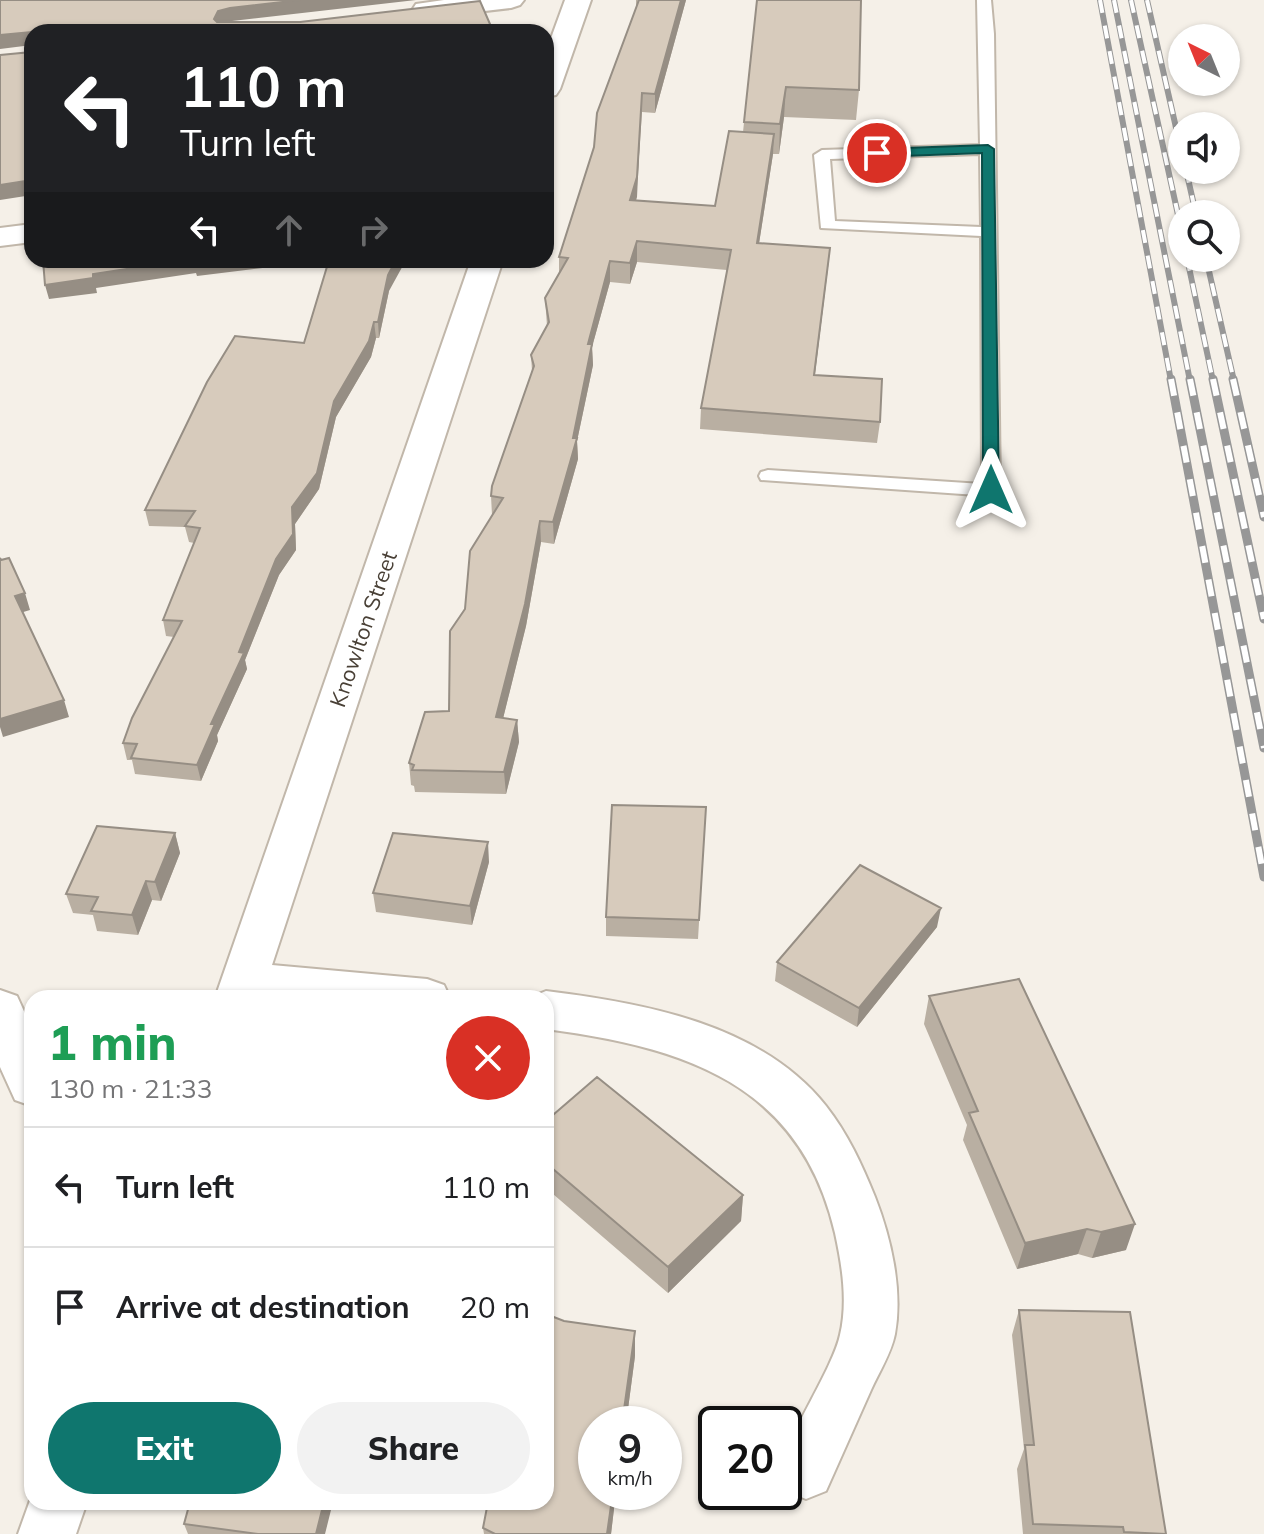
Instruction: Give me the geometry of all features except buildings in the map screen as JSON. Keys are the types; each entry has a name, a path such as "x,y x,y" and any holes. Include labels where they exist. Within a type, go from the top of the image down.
{"street":[{"path":"402,12 511,0"},
{"path":"554,67 578,0"},
{"path":"0,237 24,234"},
{"name":"Knowlton Street","path":"242,989 484,268"},
{"path":"242,989 263,990"},
{"path":"0,1009 24,1067"},
{"path":"554,1011 586,1014 670,1033 733,1058 786,1095 810,1119 834,1155 861,1234 870,1306 868,1336 806,1471"},
{"path":"47,1534 55,1510"}],"lane":[{"path":"768,476 991,490 987,34 984,0"},
{"path":"988,149 822,155 827,225 989,232"}],"railway":[{"path":"1100,0 1171,381"},
{"path":"1114,0 1190,381"},
{"path":"1131,0 1175,200"},
{"path":"1147,0 1172,112"},
{"path":"1189,184 1193,200"},
{"path":"1190,272 1213,381"},
{"path":"1209,272 1234,381"},
{"path":"1171,379 1264,877"},
{"path":"1190,379 1264,748"},
{"path":"1213,379 1264,619"},
{"path":"1233,379 1264,517"}],"route":[{"path":"877,153 988,149 991,490"}]}
